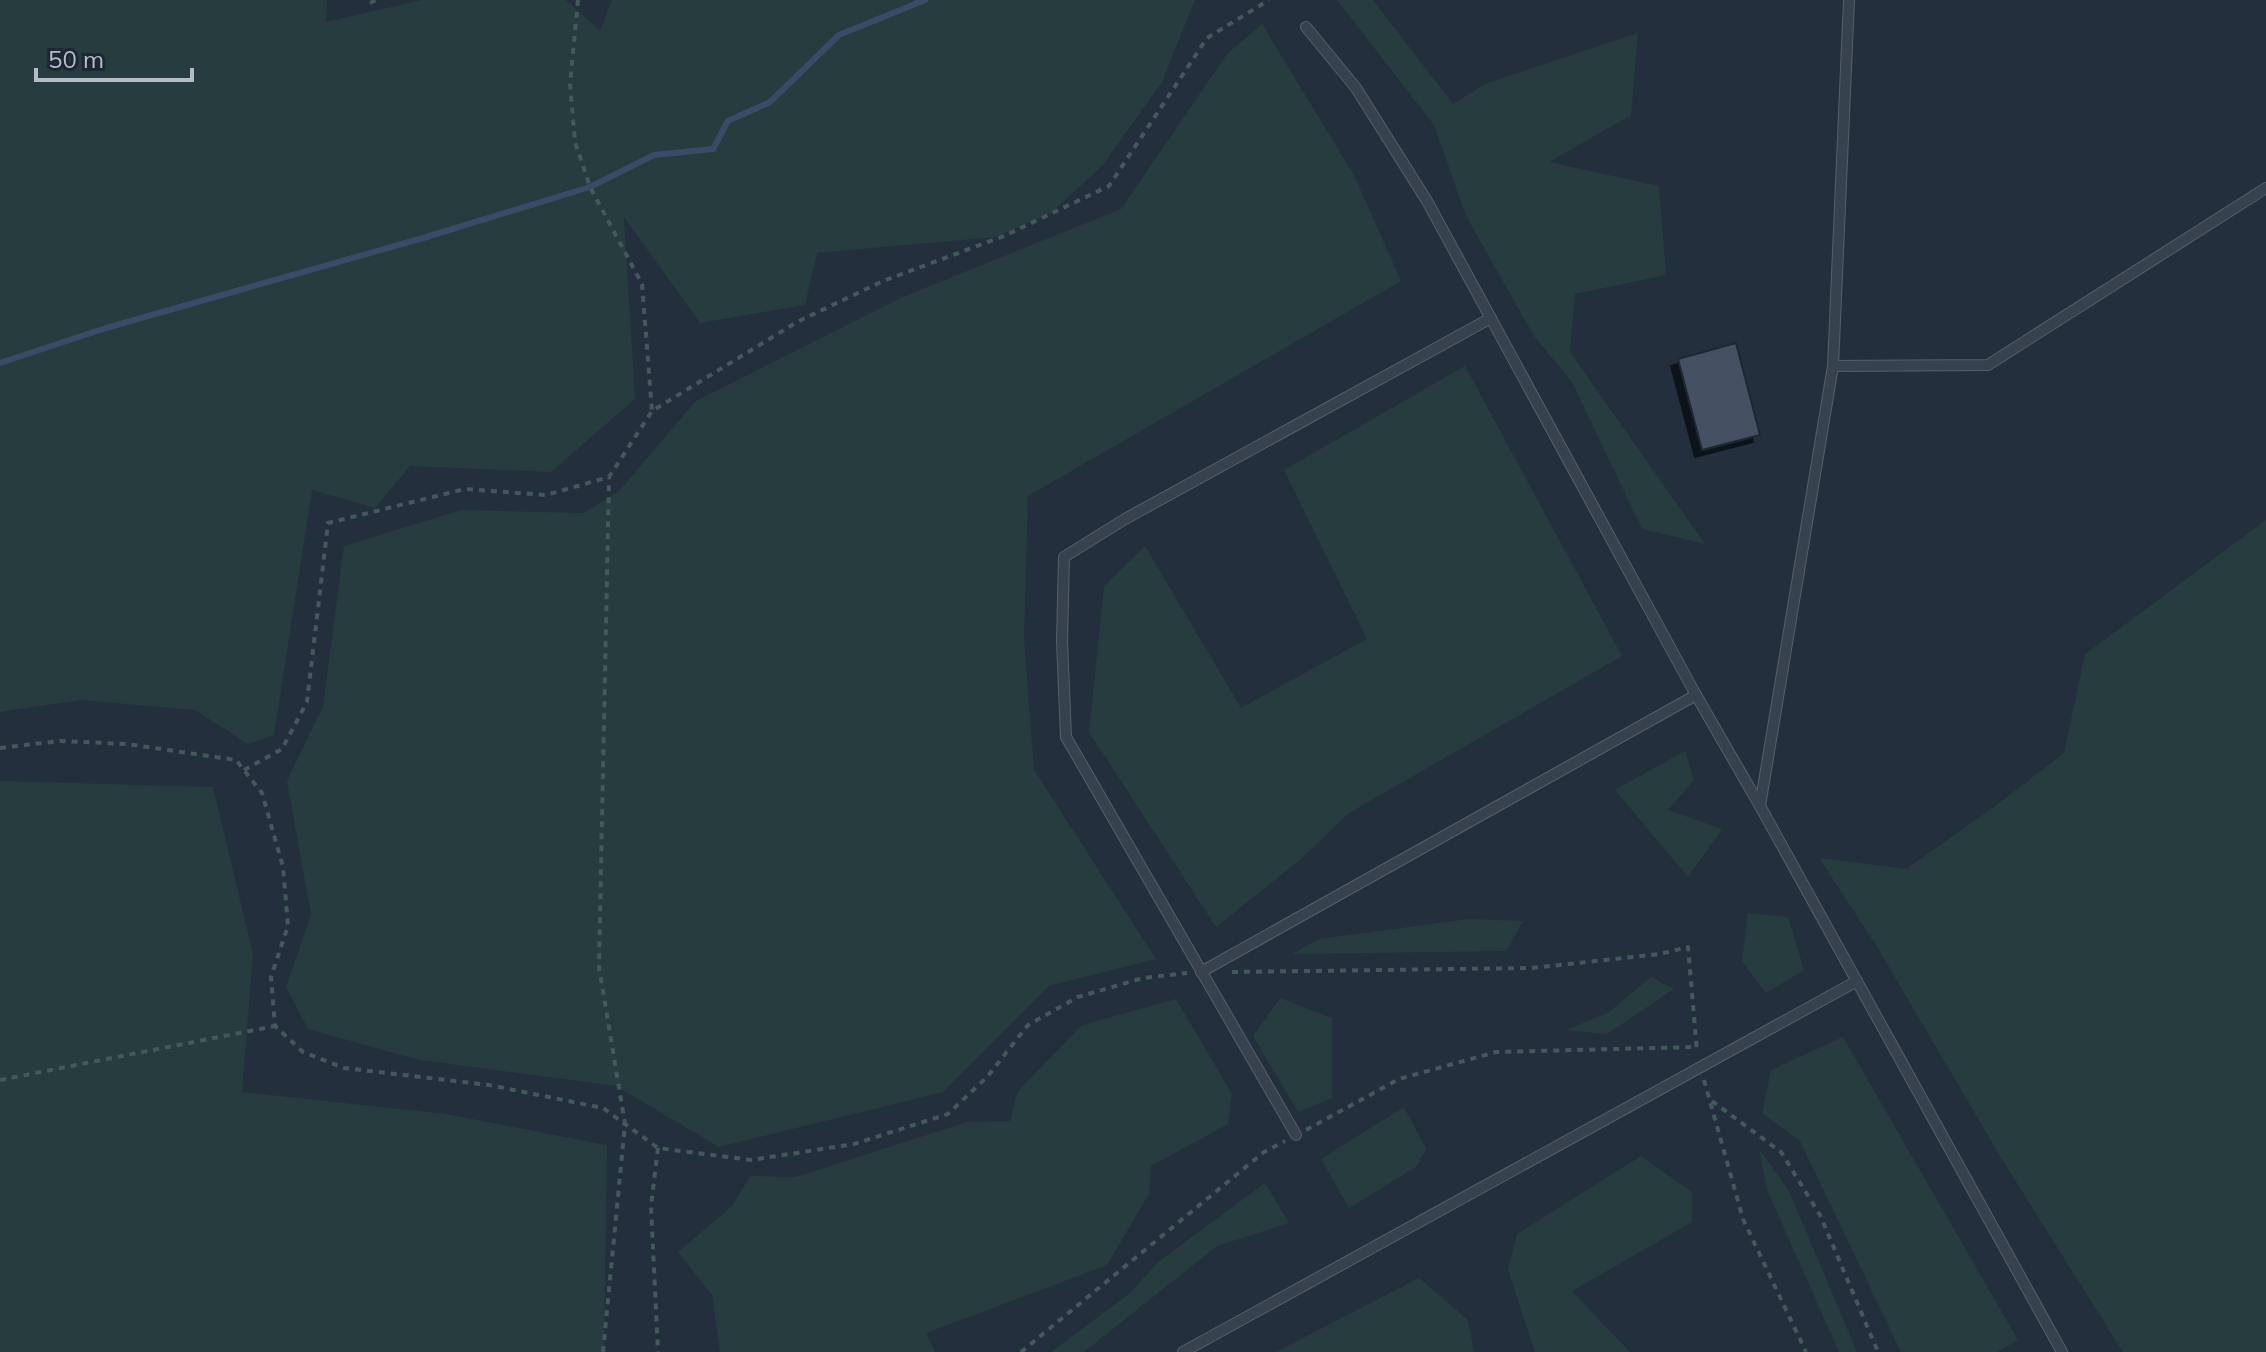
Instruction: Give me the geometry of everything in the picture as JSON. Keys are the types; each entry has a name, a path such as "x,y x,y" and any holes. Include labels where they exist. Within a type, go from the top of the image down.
{"lane":[{"path":"1760,806 1833,366 1849,0"},
{"path":"1306,27 1364,100 1427,201 1696,695 2062,1352"},
{"path":"1833,366 1988,365 2266,188"},
{"path":"1296,1135 1066,737 1062,641 1064,557 1125,519 1491,318"},
{"path":"1201,972 1696,695"},
{"path":"1183,1352 1857,981"}],"path":[{"path":"578,0 570,84 575,142 590,187 642,284 652,411"},
{"path":"603,1352 625,1124 599,967 609,477 652,411 797,322 883,281 1004,236 1109,186 1207,38 1269,0"},
{"path":"244,770 282,749 307,702 328,523 465,489 546,495 609,477"},
{"path":"0,748 60,741 127,744 236,760 262,793 283,867 288,926 271,977 275,1026 303,1052 344,1068 489,1085 603,1108 658,1148 751,1160 854,1144 948,1114 987,1077 1028,1025 1078,997 1143,978 1201,972"},
{"path":"1232,972 1532,968 1660,954 1688,947 1699,1060"},
{"path":"0,1080 275,1026"},
{"path":"1021,1352 1264,1152 1399,1079 1496,1052 1696,1047"},
{"path":"1703,1073 1743,1219 1806,1352"},
{"path":"1710,1100 1781,1152 1820,1215 1878,1352"},
{"path":"658,1148 651,1206 658,1352"}],"green space":[{"path":"0,0 327,0 326,22 422,0 566,0 600,31 612,0 1195,0 1162,82 1103,165 1051,213 995,237 817,253 805,305 700,323 624,217 635,399 551,472 410,466 375,508 312,490 274,735 248,744 195,710 80,700 0,712"},
{"path":"1337,0 1373,0 1453,104 1485,84 1638,33 1631,115 1549,162 1659,186 1666,275 1575,294 1570,352 1705,544 1642,529 1572,382 1534,336 1466,216 1434,125"},
{"path":"1262,24 1354,175 1401,281 1028,496 1024,638 1034,770 1156,959 1049,986 943,1092 719,1147 616,1086 419,1060 308,1029 286,987 311,915 287,781 323,706 344,546 461,510 584,513 619,491 696,401 905,296 1121,209 1227,54"},
{"path":"1465,366 1622,656 1349,813 1301,859 1216,927 1089,732 1104,586 1145,546 1241,708 1367,639 1284,470"},
{"path":"2266,520 2266,1352 2123,1352 2003,1161 1876,945 1819,858 1906,869 1991,809 2064,753 2085,654"},
{"path":"1685,751 1694,780 1668,810 1722,829 1688,877 1615,790"},
{"path":"0,781 213,787 253,954 242,1092 446,1114 607,1145 604,1352 0,1352"},
{"path":"1748,913 1788,917 1804,970 1766,993 1742,961"},
{"path":"1469,919 1523,921 1506,951 1292,954 1319,939"},
{"path":"1651,977 1674,989 1607,1034 1566,1030 1609,1012"},
{"path":"1280,998 1332,1018 1332,1098 1298,1112 1253,1036"},
{"path":"1176,999 1232,1094 1228,1124 1151,1166 1149,1194 1107,1265 926,1333 935,1352 720,1352 712,1295 678,1252 733,1205 750,1176 796,1177 967,1122 1010,1121 1018,1091 1082,1025"},
{"path":"1843,1037 2018,1340 1997,1352 1901,1352 1800,1141 1762,1113 1771,1070"},
{"path":"1404,1107 1426,1149 1416,1167 1349,1208 1321,1159"},
{"path":"1759,1149 1789,1191 1857,1352 1839,1352 1767,1190"},
{"path":"1641,1156 1692,1192 1692,1222 1572,1291 1630,1352 1535,1352 1508,1270 1517,1234"},
{"path":"1265,1183 1289,1223 1217,1246 1084,1352 1051,1352 1130,1293 1158,1262"},
{"path":"1419,1278 1468,1320 1474,1352 1276,1352"}],"building":[{"path":"1736,343 1760,435 1702,450 1678,359"}],"waterway":[{"path":"0,363 106,328 590,187 654,155 713,149 728,121 770,102 839,35 925,0"}]}
